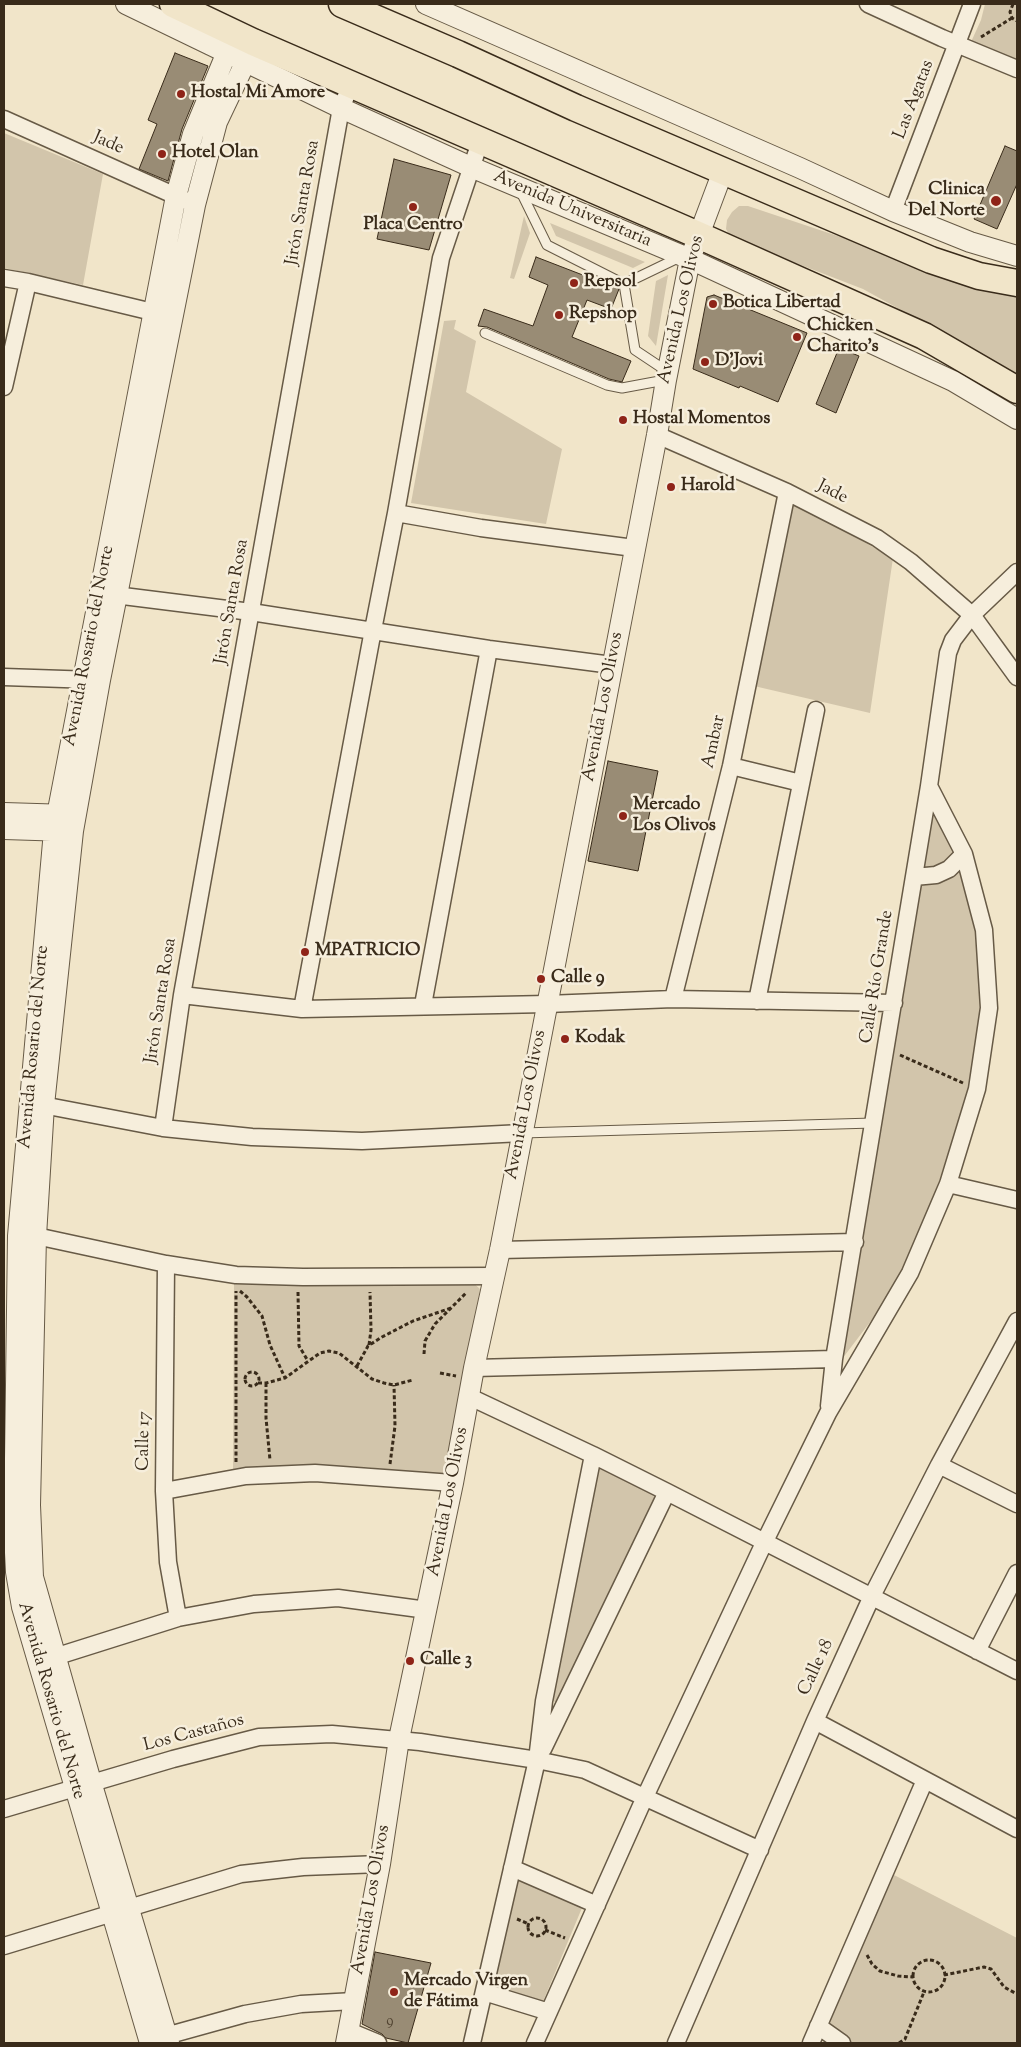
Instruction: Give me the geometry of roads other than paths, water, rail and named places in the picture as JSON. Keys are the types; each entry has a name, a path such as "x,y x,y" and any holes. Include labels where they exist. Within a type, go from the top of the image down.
{"main road":[{"name":"Avenida Universitaria","path":"173,4 480,142 690,250 924,336 1017,390"},
{"path":"342,4 576,108 931,260 979,276 1017,283"}],"street":[{"name":"Avenida Universitaria","path":"126,4 341,108 470,167 690,250 953,381 1017,419"},
{"path":"868,4 957,45 1017,69"},
{"name":"Las Agatas","path":"893,211 972,4"},
{"path":"436,6 893,211 970,242 1017,256"},
{"name":"Avenida Rosario del Norte","path":"155,2041 120,1912 46,1659 33,1577 30,1505 18,1375 37,1104 65,823 91,680 163,314 176,196 193,134 227,52"},
{"name":"Avenida Rosario del Norte","path":"163,314 217,122 246,62"},
{"name":"Jirón Santa Rosa","path":"163,1128 182,995 341,108 351,84"},
{"name":"Jade","path":"4,119 195,205"},
{"path":"302,1009 372,630 396,513 441,258 470,167 480,142"},
{"name":"Avenida Los Olivos","path":"347,2037 380,1864 399,1739 470,1397 466,1372 500,1250 657,435 690,250 723,171"},
{"path":"4,278 163,314"},
{"path":"4,387 28,282"},
{"name":"Jade","path":"657,435 787,492 877,538 911,562 972,615"},
{"name":"Ambar","path":"673,999 731,766 787,492"},
{"path":"396,513 481,528 634,548"},
{"name":"Calle Río Grande","path":"828,1413 834,1358 894,1003 929,786 948,653 953,640 972,615 1017,572"},
{"path":"108,594 251,612 489,649 612,665"},
{"path":"972,615 1017,677"},
{"path":"423,1005 489,649"},
{"path":"4,676 91,680"},
{"path":"757,1001 816,710"},
{"path":"731,766 801,783"},
{"path":"535,2043 644,1799 764,1542 828,1413 910,1273 948,1184 977,1089 989,1008 984,930 964,854 929,786"},
{"path":"4,813 65,823"},
{"path":"4,829 65,823"},
{"path":"914,877 936,875 949,870 964,854"},
{"path":"182,995 302,1009 423,1005 547,1004 673,999 894,1003"},
{"path":"37,1104 163,1128 252,1137 362,1141 522,1133"},
{"path":"948,1184 1017,1200"},
{"path":"27,1236 166,1264 246,1275 303,1277 493,1276"},
{"path":"500,1250 855,1242"},
{"name":"Calle 17","path":"166,1264 164,1491 168,1562 178,1618"},
{"name":"Calle 18","path":"676,2043 815,1721 872,1596 939,1465 1017,1321"},
{"path":"466,1372 834,1358"},
{"path":"470,1397 667,1492 1017,1671"},
{"path":"472,2043 538,1760 544,1700 593,1455"},
{"path":"939,1465 1017,1504"},
{"path":"164,1491 246,1476 305,1474 453,1483"},
{"path":"538,1760 667,1492"},
{"path":"977,1651 1017,1573"},
{"path":"46,1659 178,1618 254,1604 338,1598 427,1610"},
{"path":"815,1721 1017,1829"},
{"name":"Los Castaños","path":"4,1810 174,1759 259,1737 332,1734 399,1739 538,1760 585,1770 644,1799 760,1850"},
{"path":"811,2043 925,1780"},
{"path":"4,1946 241,1874 303,1867 380,1864"},
{"path":"512,1868 597,1905"},
{"path":"484,1992 549,2012"},
{"path":"155,2041 245,2014 291,2006 354,2001"},
{"path":"818,2026 842,2043"},
{"path":"347,2037 378,2043"}],"lane":[{"path":"519,187 547,245 624,284"},
{"path":"624,284 690,250"},
{"path":"624,284 636,350 667,376"},
{"path":"485,333 607,385 622,388 667,376"},
{"path":"522,1133 874,1123"}],"place":[{"name":"Hostal Mi Amore","path":"181,94"},
{"name":"Hotel Olan","path":"162,154"},
{"name":"Clinica Del Norte","path":"996,201"},
{"name":"Placa Centro","path":"413,207"},
{"name":"Repsol","path":"574,283"},
{"name":"Botica Libertad","path":"713,304"},
{"name":"Repshop","path":"559,315"},
{"name":"Chicken Charito's","path":"797,337"},
{"name":"D'Jovi","path":"705,362"},
{"name":"Hostal Momentos","path":"623,420"},
{"name":"Harold","path":"671,487"},
{"name":"Mercado Los Olivos","path":"623,816"},
{"name":"MPATRICIO","path":"305,952"},
{"name":"Calle 9","path":"541,979"},
{"name":"Kodak","path":"565,1039"},
{"name":"Calle 3","path":"410,1661"},
{"name":"Mercado Virgen de Fátima","path":"394,1992"}]}
